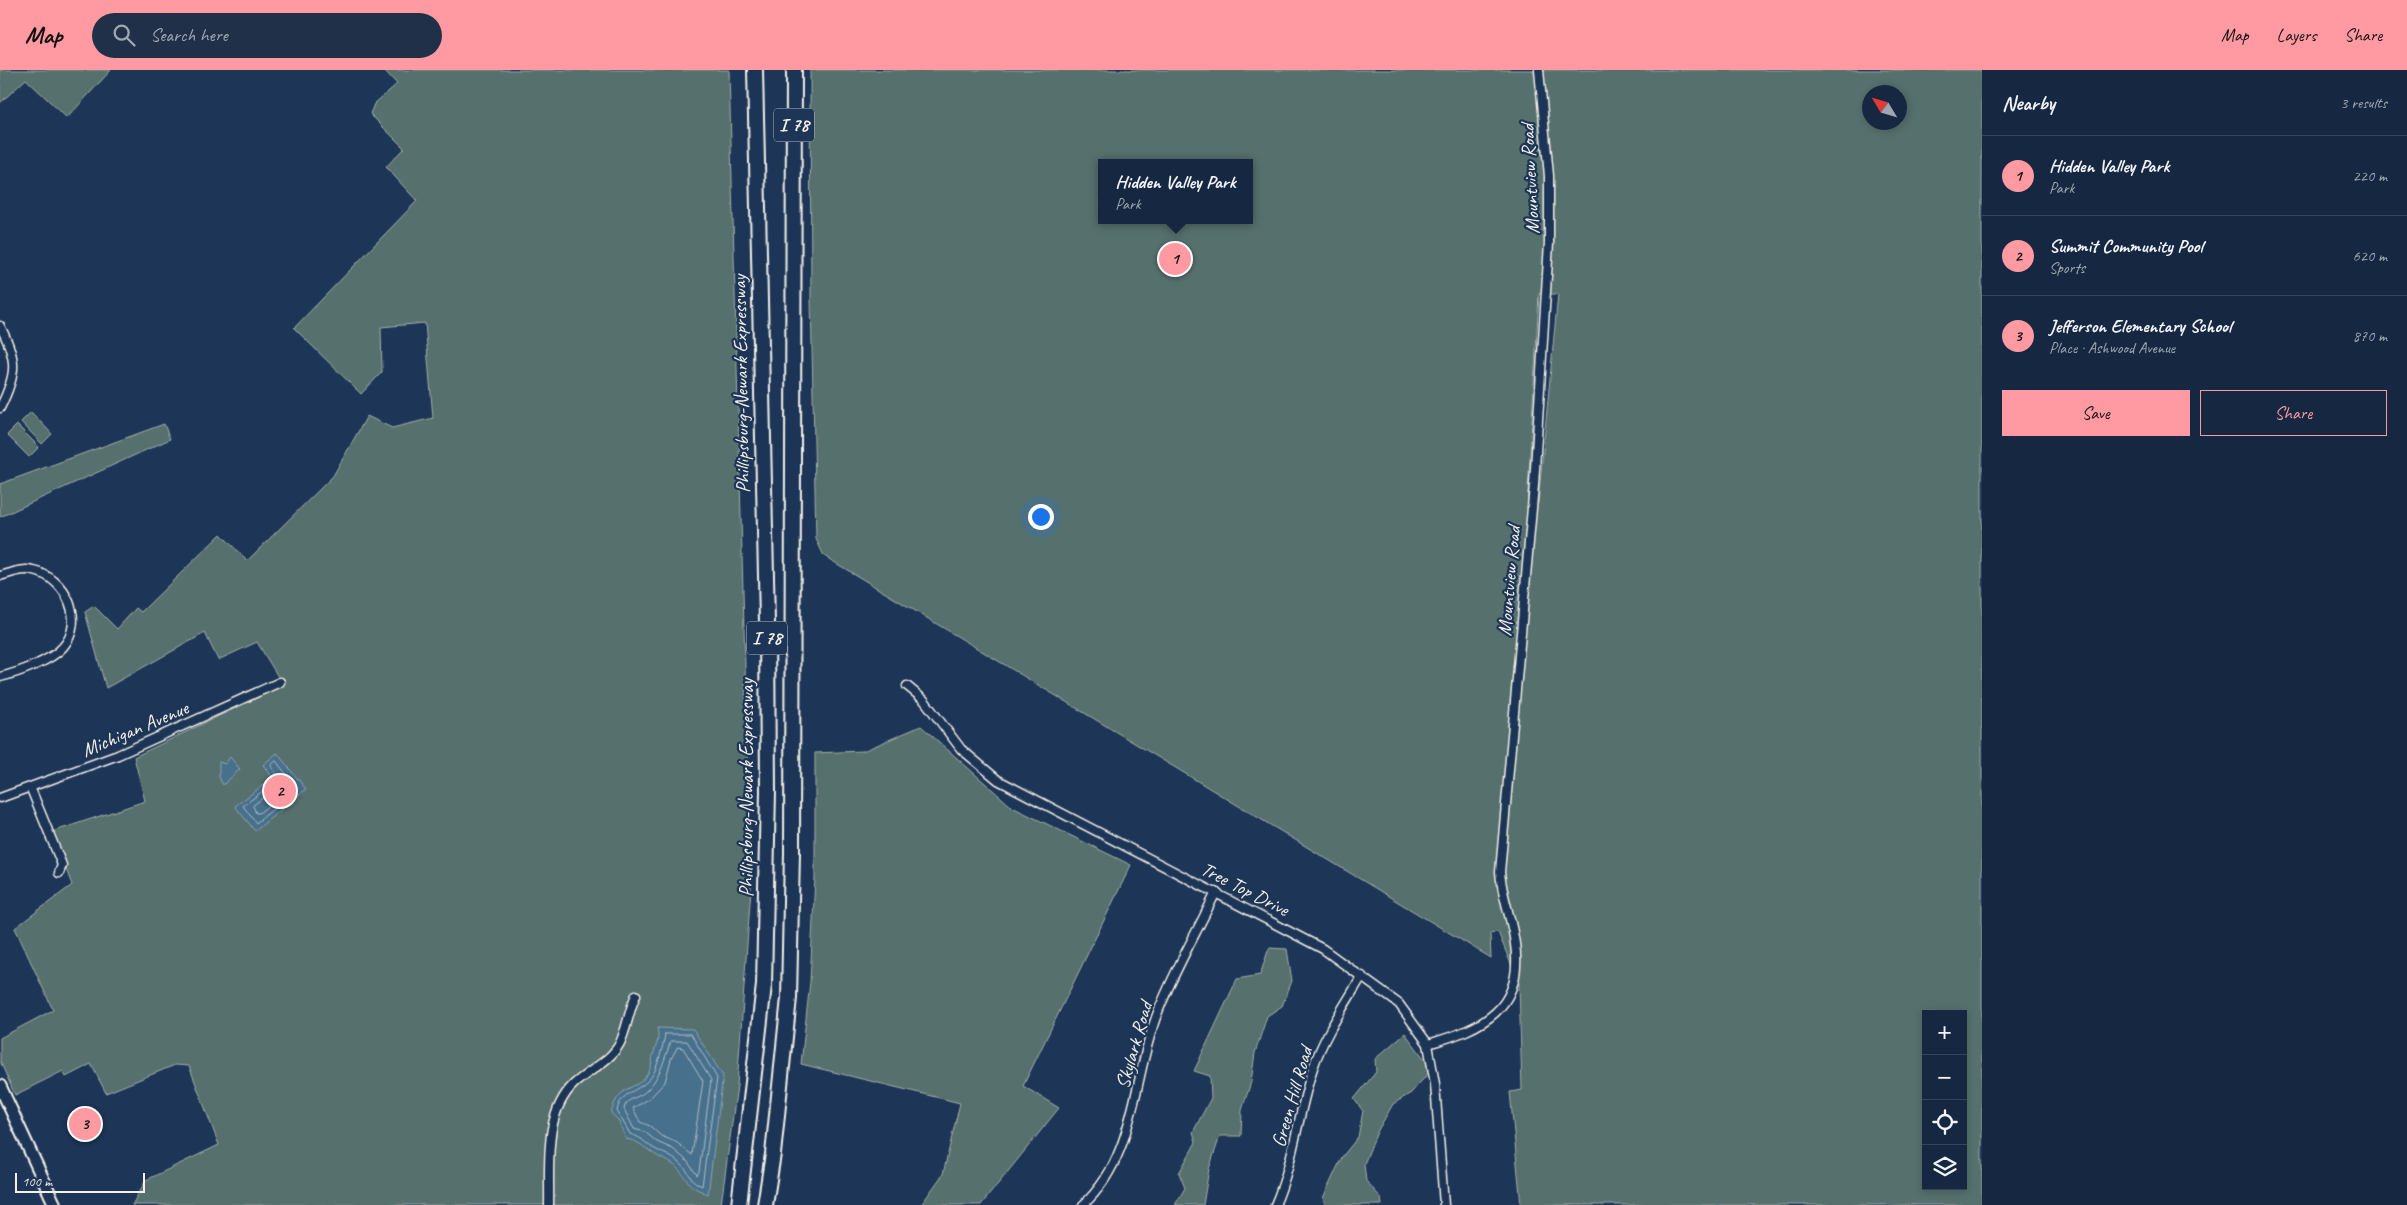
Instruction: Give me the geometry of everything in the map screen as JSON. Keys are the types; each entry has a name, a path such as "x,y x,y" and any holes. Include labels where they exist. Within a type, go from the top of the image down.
{"highway":[{"name":"Phillipsburg-Newark Expressway","path":"739,1205 764,985 768,791 767,622 755,70"},
{"name":"I 78","path":"765,1205 773,1154 789,998 792,833 794,70"}],"street":[{"name":"Mountview Road","path":"1428,1044 1478,1024 1502,1009 1511,991 1515,977 1515,944 1503,896 1500,872 1534,485 1549,242 1549,176 1539,70"},
{"path":"0,326 9,343 15,361 13,378 0,408"},
{"path":"0,576 32,570 43,573 65,592 71,607 72,619 71,633 62,648 14,674 0,677"},
{"name":"Michigan Avenue","path":"0,798 118,755 280,682"},
{"name":"Tree Top Drive","path":"907,686 924,700 961,749 998,780 1323,949 1399,1004 1428,1044 1435,1084 1444,1205"},
{"path":"31,788 62,865 59,873"},
{"name":"Skylark Road","path":"1083,1205 1110,1168 1120,1146 1132,1110 1158,1011 1216,892"},
{"name":"Green Hill Road","path":"1275,1205 1291,1157 1314,1066 1321,1047 1362,976"},
{"path":"549,1205 550,1143 558,1107 573,1085 610,1056 620,1044 636,995"},
{"path":"0,1086 55,1205"}],"green space":[{"path":"0,70 111,70 67,118 26,79 0,103"},
{"path":"384,70 729,70 751,888 737,1086 721,1205 132,1205 146,1180 219,1145 189,1066 175,1065 106,1093 91,1064 66,1077 63,1071 15,1095 0,1061 0,1038 53,1010 15,928 72,885 52,832 145,801 134,757 283,685 257,642 218,660 205,633 106,688 85,612 94,606 117,629 136,608 141,612 221,534 247,561 333,476 367,416 392,428 433,418 425,323 381,327 382,372 361,394 294,328 417,201 386,167 404,148 370,114 374,104 397,84"},
{"path":"810,70 1982,70 1982,1205 1521,1205 1510,1092 1522,1090 1519,984 1498,932 1490,933 1491,958 824,556 816,539 811,298","holes":["1539,294 1558,294 1538,504 1527,509"]},
{"path":"31,412 52,434 42,444 21,422"},
{"path":"164,424 170,439 0,517 0,484"},
{"path":"17,425 39,447 29,457 7,435"},
{"path":"921,726 1012,807 1131,865 1023,1086 1059,1108 981,1205 921,1205 943,1174 960,1103 801,1064 810,982 815,877 815,753 863,751"},
{"path":"1269,948 1287,949 1292,981 1282,1006 1267,1016 1255,1053 1251,1082 1242,1110 1241,1136 1220,1136 1209,1169 1203,1205 1175,1205 1185,1188 1179,1173 1196,1142 1193,1132 1211,1098 1210,1076 1194,1071 1237,979 1260,975"},
{"path":"1405,1033 1432,1069 1411,1093 1393,1104 1377,1132 1364,1164 1366,1181 1381,1198 1382,1205 1325,1205 1323,1198 1342,1157 1358,1137 1363,1111 1354,1099 1376,1072 1375,1059"}],"water":[{"path":"277,753 306,789 255,831 235,806 273,778 263,765"},
{"path":"230,757 240,769 223,785 219,777 219,762 225,764"},
{"path":"657,1028 693,1029 723,1076 708,1194 693,1187 672,1164 637,1142 626,1139 618,1120 611,1113 619,1096 645,1078 649,1071 658,1039"}],"place":[{"name":"Hidden Valley Park","path":"1175,259"},
{"name":"Summit Community Pool","path":"280,791"},
{"name":"Jefferson Elementary School","path":"85,1124"}]}
